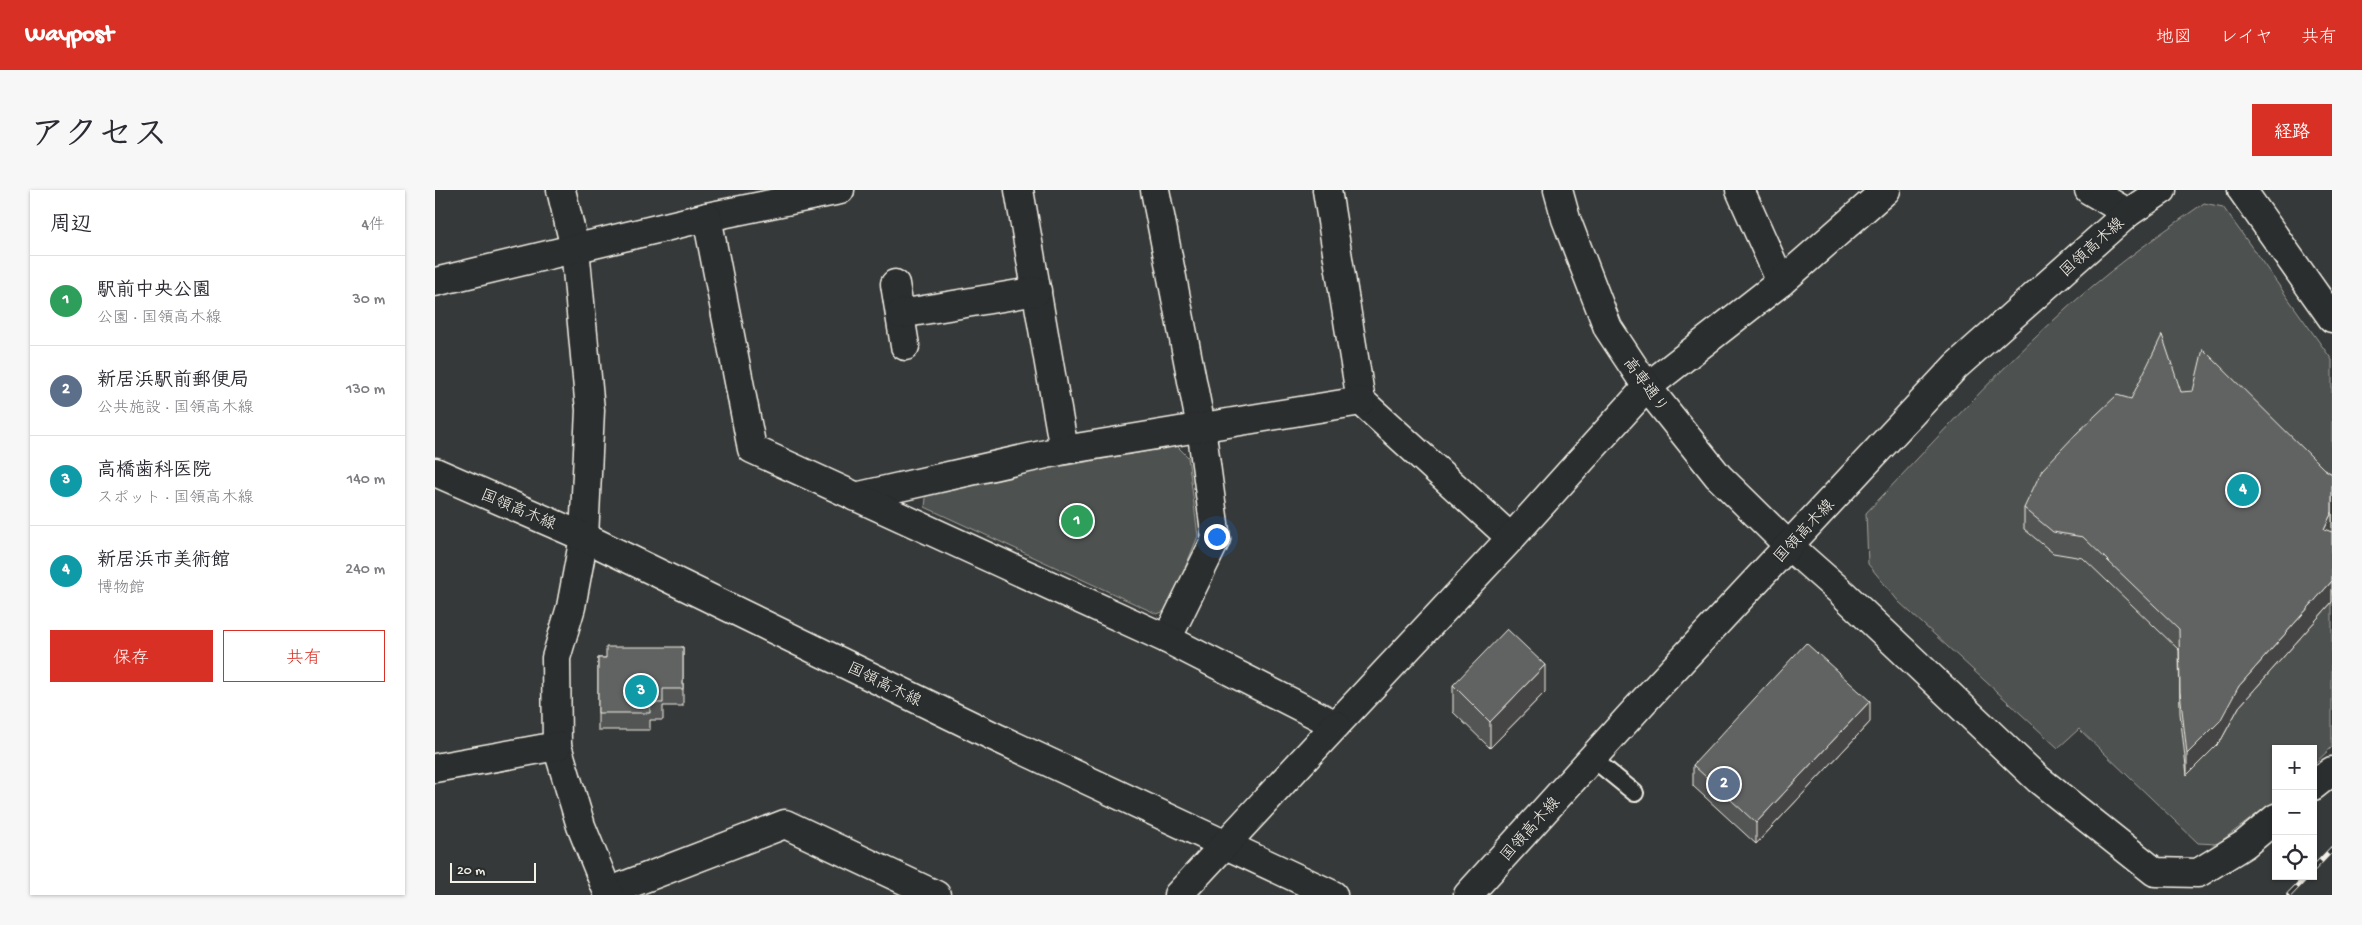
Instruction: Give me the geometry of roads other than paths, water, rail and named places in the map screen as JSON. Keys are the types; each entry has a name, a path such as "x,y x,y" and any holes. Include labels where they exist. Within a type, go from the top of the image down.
{"street":[{"path":"561,190 575,248 590,410 584,536 571,607 555,658 557,746 581,826 608,893 785,824 927,893"},
{"path":"435,282 707,217 840,190"},
{"path":"1019,190 1064,450"},
{"path":"1155,190 1201,427 1216,539 1167,639"},
{"path":"1327,190 1361,401 1511,538"},
{"name":"高専通り","path":"1558,190 1566,219 1608,328 1647,387 1717,476 2038,779 2155,872 2198,873 2245,844 2272,821"},
{"path":"1741,190 1781,282"},
{"path":"1178,895 1511,538 1647,387 1781,282 1886,190"},
{"path":"2089,190 2128,213"},
{"name":"国領高木線","path":"1468,895 1592,758 1956,366 2128,213 2161,190"},
{"path":"2242,190 2332,318"},
{"path":"707,217 753,449 1167,639 1337,725"},
{"path":"895,284 905,346"},
{"path":"900,314 1037,291"},
{"path":"855,496 1064,450 1361,401"},
{"name":"国領高木線","path":"435,472 584,536 995,737 1333,895"},
{"path":"435,768 557,746"},
{"path":"2317,783 2332,771"}],"lane":[{"path":"1592,758 1635,792"}],"railway":[{"path":"2317,865 2332,849"},
{"path":"2289,895 2303,880"}],"place":[{"name":"新居浜市美術館","path":"2243,490"},
{"name":"駅前中央公園","path":"1077,521"},
{"name":"高橋歯科医院","path":"641,691"},
{"name":"新居浜駅前郵便局","path":"1724,784"}]}
